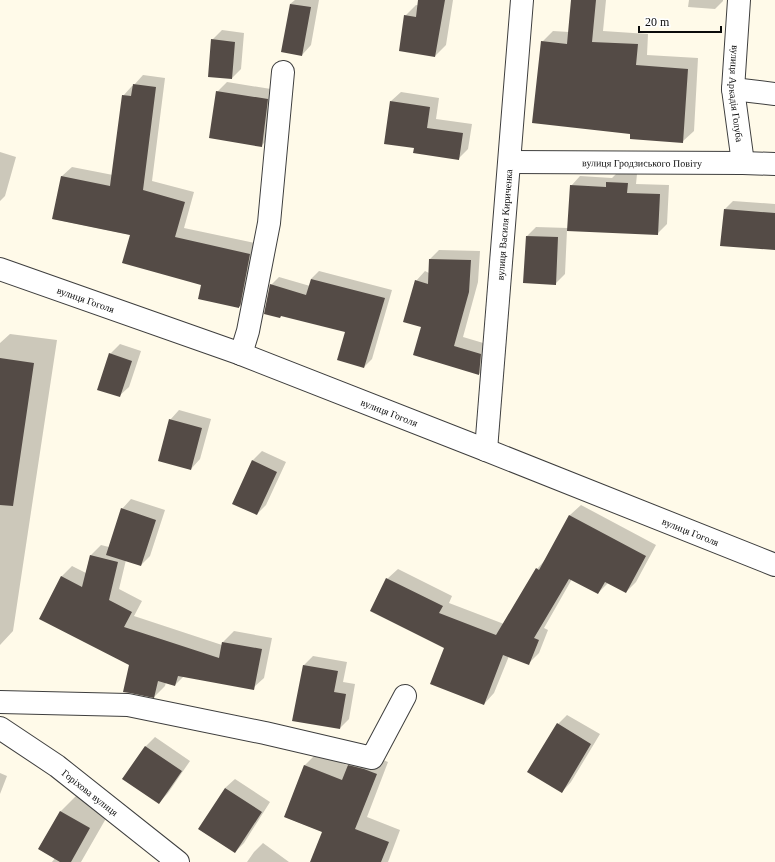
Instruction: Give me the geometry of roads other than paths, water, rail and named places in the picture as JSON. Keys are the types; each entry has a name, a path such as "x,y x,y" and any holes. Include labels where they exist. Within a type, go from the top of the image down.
{"street":[{"name":"вулиця Василя Кириченка","path":"486,450 522,0"},
{"name":"вулиця Аркадія Голуба","path":"739,0 733,89 744,163"},
{"path":"240,354 248,331 269,223 283,72"},
{"path":"733,89 775,94"},
{"name":"вулиця Гродзиського Повіту","path":"510,162 775,164"},
{"name":"вулиця Гоголя","path":"0,269 240,354 775,565"},
{"path":"0,702 128,705 265,733 372,758 405,696"},
{"name":"Горіхова вулиця","path":"0,728 57,766 178,862"}]}
